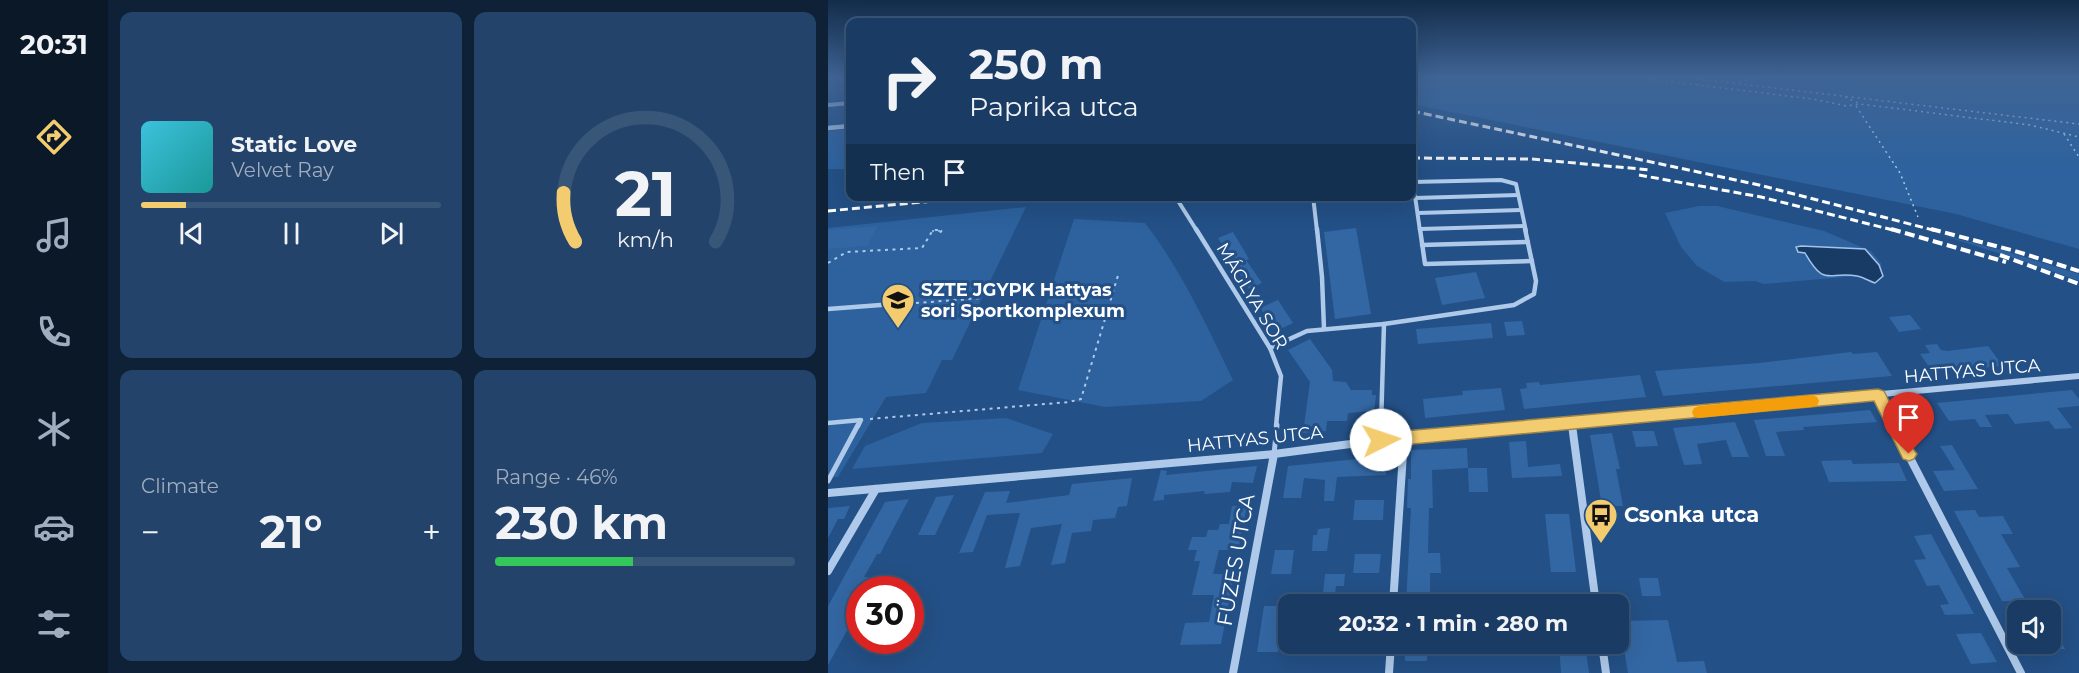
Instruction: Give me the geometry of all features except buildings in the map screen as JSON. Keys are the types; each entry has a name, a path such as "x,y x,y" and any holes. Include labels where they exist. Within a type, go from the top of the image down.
{"street":[{"path":"828,128 846,126"},
{"name":"HATTYAS UTCA","path":"828,493 1274,454 1381,440 2079,376"},
{"path":"1878,395 2021,673"},
{"path":"1572,424 1595,594"},
{"path":"1394,594 1404,439"},
{"name":"FÜZES UTCA","path":"1233,673 1274,454"},
{"path":"828,572 876,489"},
{"path":"1389,673 1390,654"},
{"path":"1603,654 1606,673"}],"lane":[{"path":"1270,348 1306,331 1383,324 1514,305 1534,294 1536,281 1516,184 1501,180 1416,182"},
{"path":"1416,198 1518,195"},
{"name":"MÁGLYA SOR","path":"1177,201 1270,348 1281,376 1274,454"},
{"path":"1314,201 1322,277 1324,329"},
{"path":"1416,201 1425,264 1532,261"},
{"path":"1418,213 1521,210"},
{"path":"1420,229 1524,226"},
{"path":"1422,245 1528,242"},
{"path":"828,309 907,303"},
{"path":"1381,440 1383,324"},
{"path":"828,423 861,420"},
{"path":"828,481 861,420"}],"path":[{"path":"1857,107 1890,156 1913,197 1918,217"},
{"path":"1886,107 2030,126 2079,137"},
{"path":"1939,107 2079,124"},
{"path":"2063,133 2079,157"},
{"path":"828,263 847,252 922,248 933,230 942,230 940,233"},
{"path":"861,420 1069,402 1081,399 1119,272"},
{"path":"907,303 983,298"}],"shaded area":[{"path":"1429,107 2079,107 2079,249 1956,214"},
{"path":"846,129 846,169 828,169 828,131"},
{"path":"1699,206 1717,206 1824,231 1871,251 1881,263 1883,276 1875,283 1858,276 1764,284 1755,281 1724,282 1697,266 1681,247 1665,213"},
{"name":"SZTE JGYPK Hattyas sori Sportkomplexum","path":"1026,207 952,360 942,360 926,393 886,397 838,477 828,478 828,228"},
{"path":"1074,219 1145,223 1171,260 1233,380 1201,401 1105,407 1018,390"},
{"path":"1938,234 2005,251 2079,274 2079,281 2023,261"},
{"path":"1796,247 1865,249 1879,265 1883,276 1875,283 1857,276 1827,276 1817,271 1805,253 1798,252"},
{"path":"1006,418 1053,434 1042,453 852,469 865,446 922,423"}],"railway":[{"path":"1416,112 1759,185 1937,231"},
{"path":"1416,158 1531,159 1651,170"},
{"path":"1639,175 1761,197 1897,231"},
{"path":"828,211 934,201"},
{"path":"1891,229 2006,262"},
{"path":"1931,229 2079,271"},
{"path":"2000,255 2079,284"}],"slow traffic":[{"path":"1699,412 1812,401"}],"place":[{"name":"SZTE JGYPK Hattyas sori Sportkomplexum","path":"898,329"},
{"name":"Csonka utca","path":"1601,544"}],"route":[{"path":"1381,440 1878,395 1909,454"}]}
